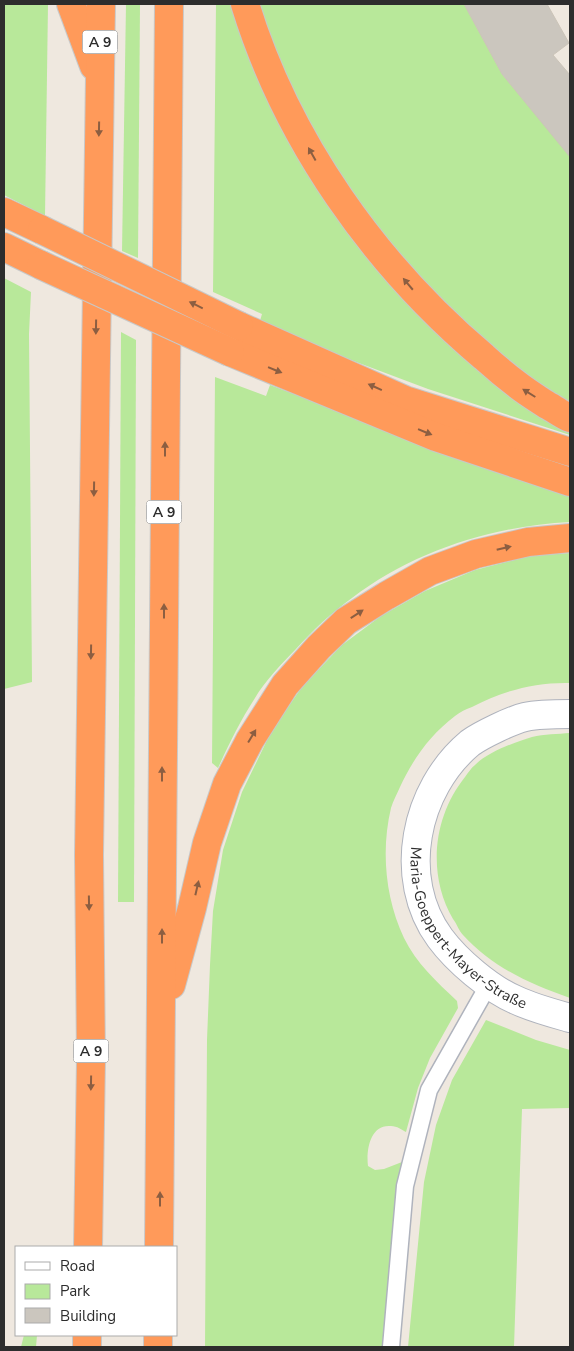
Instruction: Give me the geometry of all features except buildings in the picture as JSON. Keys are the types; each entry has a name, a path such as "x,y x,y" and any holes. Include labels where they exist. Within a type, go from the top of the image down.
{"highway":[{"path":"71,4 100,80"},
{"name":"A 9","path":"88,1246 91,1059 89,855 101,4"},
{"name":"A 9","path":"159,1246 169,4"},
{"path":"245,4 254,33 278,91 318,166 365,233 416,293 464,340 520,387 570,418"},
{"path":"4,212 239,326 405,400 570,452"},
{"path":"4,247 230,352 436,437 570,482"},
{"path":"161,1020 192,908 207,843 227,784 250,740 285,685 319,647 346,622 430,571 476,554 528,542 570,538"}],"street":[{"name":"Maria-Goeppert-Mayer-Straße","path":"570,714 524,717 472,742 450,763 434,786 423,813 417,838 416,866 419,892 428,917 440,938 461,962 489,984 515,1000 570,1018"}],"lane":[{"path":"391,1347 405,1186 429,1090 489,984"}],"green space":[{"path":"4,4 48,4 45,216 4,195"},
{"path":"126,4 140,4 138,258 122,251"},
{"path":"216,4 233,4 374,263 415,312 464,357 570,430 570,435 428,389 259,324 262,314 213,292"},
{"path":"256,4 464,4 502,74 568,153 570,151 570,403 531,379 484,342 427,286 378,228 328,156 293,96"},
{"path":"4,278 31,292 29,334 32,682 4,689"},
{"path":"121,332 136,340 134,902 118,902"},
{"path":"215,377 266,396 270,385 375,424 570,489 570,522 512,529 483,535 455,544 401,567 376,581 352,598 322,622 263,685 240,724 218,768 212,763"},
{"path":"570,553 570,683 545,684 507,692 457,715 430,739 417,757 405,777 391,808 386,840 387,874 389,890 398,923 404,938 415,956 457,1001 458,1008 430,1058 418,1088 406,1132 395,1127 384,1126 374,1134 369,1146 368,1166 375,1170 384,1169 402,1162 396,1201 382,1347 205,1347 207,1040 213,911 223,850 242,792 272,730 302,687 342,645 381,616 425,591 475,570 529,556"},
{"path":"570,733 570,998 540,987 512,973 486,956 460,932 445,902 439,883 437,846 440,828 454,793 468,772 480,760 502,748 537,736"},
{"path":"486,1020 536,1040 570,1050 570,1108 522,1109 514,1347 408,1347 424,1182 436,1125 452,1080"},
{"path":"24,1336 37,1336 36,1347 21,1347"}]}
